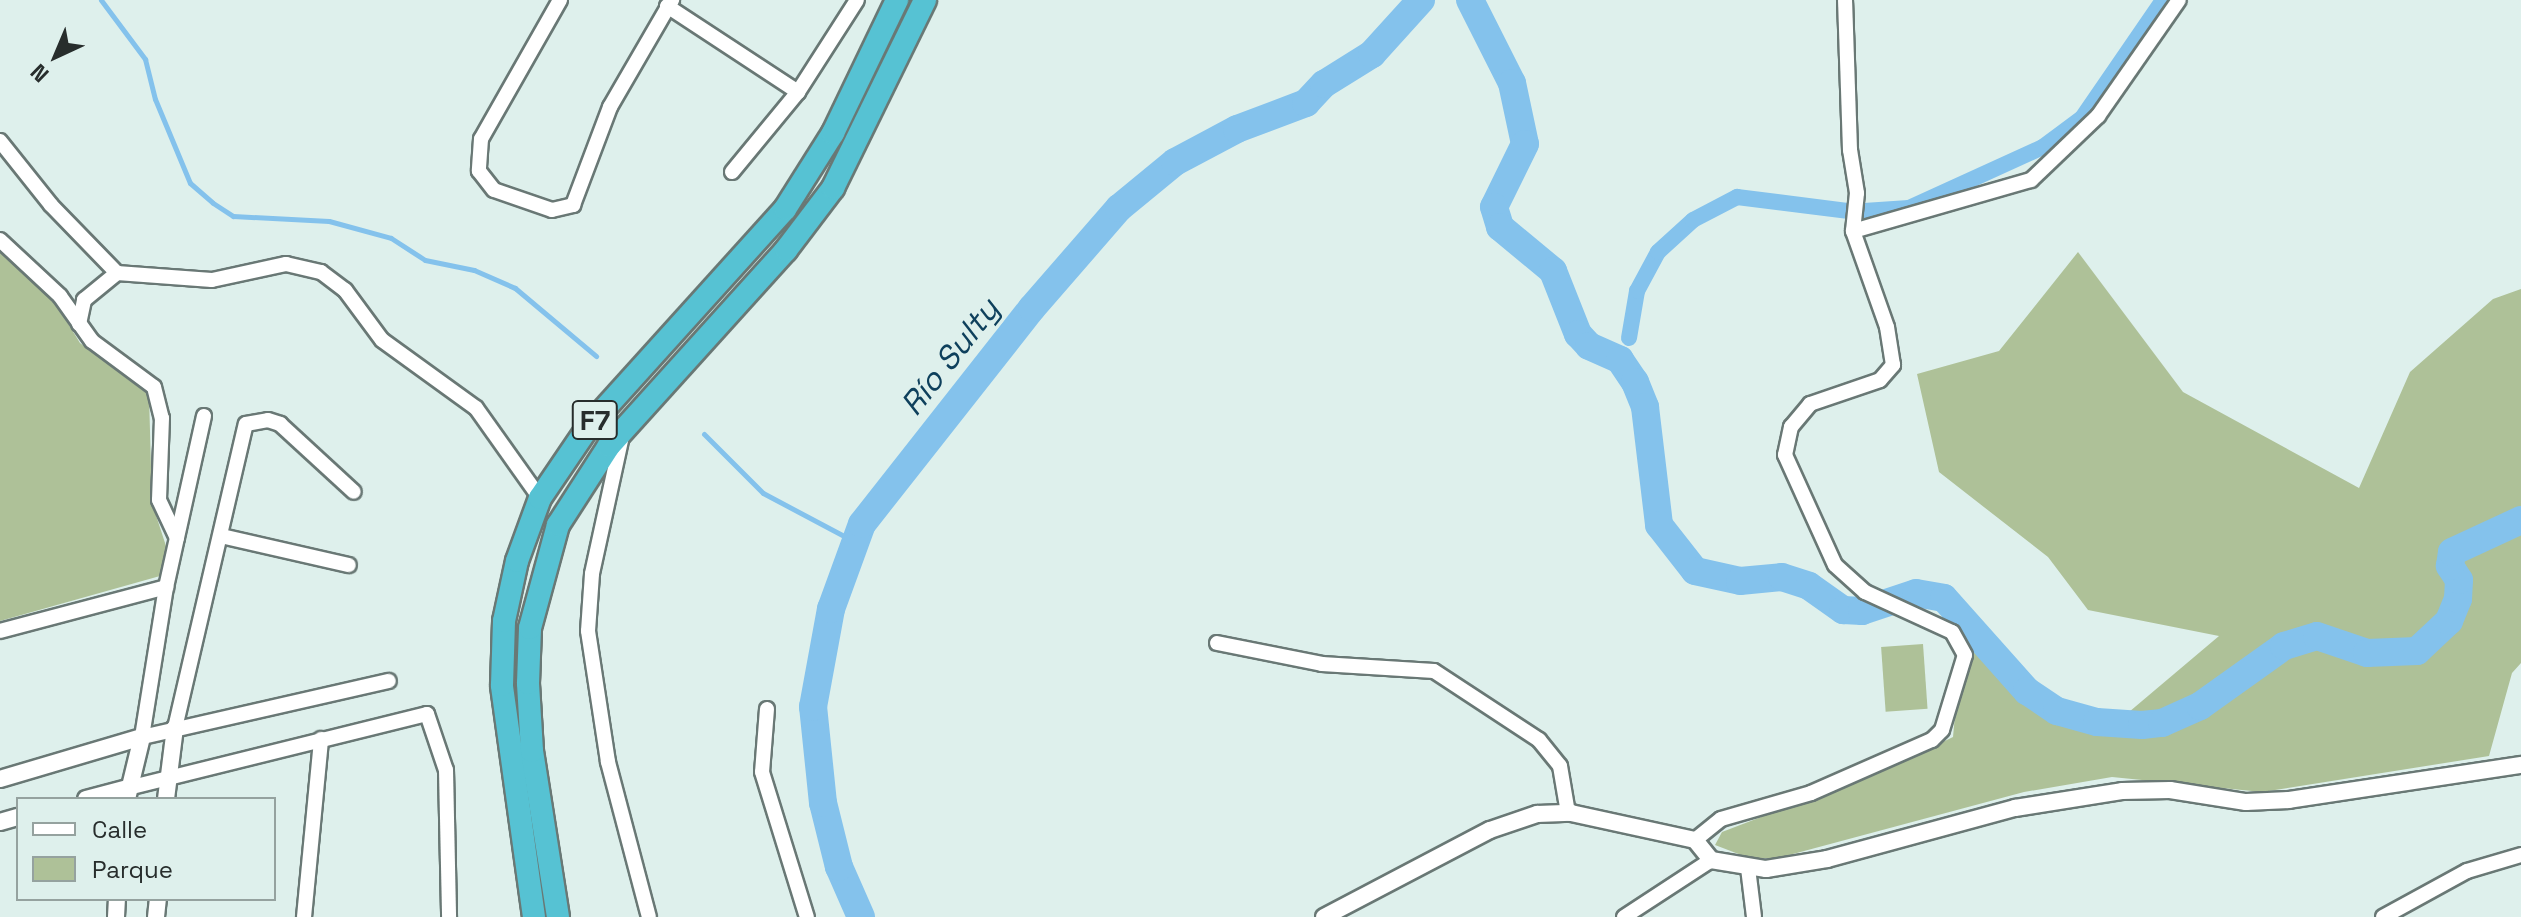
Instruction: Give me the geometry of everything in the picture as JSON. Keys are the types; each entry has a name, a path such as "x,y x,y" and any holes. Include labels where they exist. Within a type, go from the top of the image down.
{"highway":[{"name":"F7","path":"534,917 502,685 504,621 517,561 540,498 589,426 785,209 833,133 897,0"},
{"name":"F7","path":"558,917 532,751 530,628 558,525 582,482 623,431 786,250 833,188 925,0"}],"street":[{"path":"560,0 481,139 479,171 494,190 552,210 573,205 610,107 669,3 798,92"},
{"path":"732,172 798,92 857,0"},
{"path":"1695,840 1721,819 1822,789 1932,740 1942,730 1965,655 1952,632 1865,592 1835,565 1785,455 1791,427 1810,404 1880,380 1893,365 1887,327 1853,231 1857,193 1850,150 1845,0"},
{"path":"1853,231 2031,180 2098,116 2179,0"},
{"path":"0,141 51,205 117,273 212,280 286,264 321,272 345,290 382,340 476,408 540,498"},
{"path":"2,239 60,296 92,341 154,387 162,418 159,500 177,538"},
{"path":"79,324 84,300 117,273"},
{"path":"128,793 142,737 166,587 204,416"},
{"path":"166,797 175,728 246,424 268,420 280,424 354,492"},
{"path":"623,431 592,574 588,631 608,762 649,917"},
{"path":"221,536 349,565"},
{"path":"0,631 166,587"},
{"path":"1217,643 1322,664 1434,671 1539,740 1560,766 1568,813"},
{"path":"0,779 175,728 389,681"},
{"path":"767,709 762,772 807,917"},
{"path":"100,797 128,793 168,779 427,714 446,770 449,917"},
{"path":"304,917 321,739"},
{"path":"1324,917 1511,820 1568,813 1695,840 1711,860 1748,868 1827,859 2015,808 2122,791 2170,790 2246,802 2289,800 2521,765"},
{"path":"2383,917 2467,871 2521,855"},
{"path":"1624,917 1711,860"},
{"path":"1748,868 1754,917"}],"green space":[{"path":"0,250 53,299 80,343 149,395 152,503 166,546 160,576 0,621"},
{"path":"2078,252 2183,392 2359,488 2410,372 2493,299 2521,289 2521,663 2512,673 2489,756 2262,792 2112,777 2024,792 1778,858 1749,858 1715,845 1722,832 1887,769 1953,737 1964,616 2013,678 2044,698 2083,708 2129,712 2219,636 2088,610 2048,557 1939,472 1917,374 1999,351"},
{"path":"1923,644 1928,709 1886,712 1881,647"}],"waterway":[{"path":"101,0 145,59 155,99 190,183 213,203 233,216 329,221 391,238 425,260 474,270 515,288 596,356"},
{"name":"Río Sulty","path":"861,917 839,867 823,803 813,707 831,609 862,524 1032,308 1119,208 1175,162 1237,129 1306,103 1324,84 1372,54 1421,0"},
{"path":"1470,0 1512,83 1525,144 1494,207 1500,227 1553,271 1578,334 1589,346 1620,360 1635,382 1645,407 1659,525 1695,571 1740,581 1782,577 1809,586 1843,610 1862,611 1916,593 1944,598 2027,691 2057,711 2097,722 2142,725 2162,723 2200,706 2284,646 2317,636 2367,653 2417,651 2449,621 2458,599 2459,580 2450,566 2452,552 2521,520"},
{"path":"1864,211 1909,208 2043,147 2082,118 2163,0"},
{"path":"1629,338 1637,291 1658,252 1693,220 1737,197 1855,212"},
{"path":"704,434 763,493 855,542"}]}
